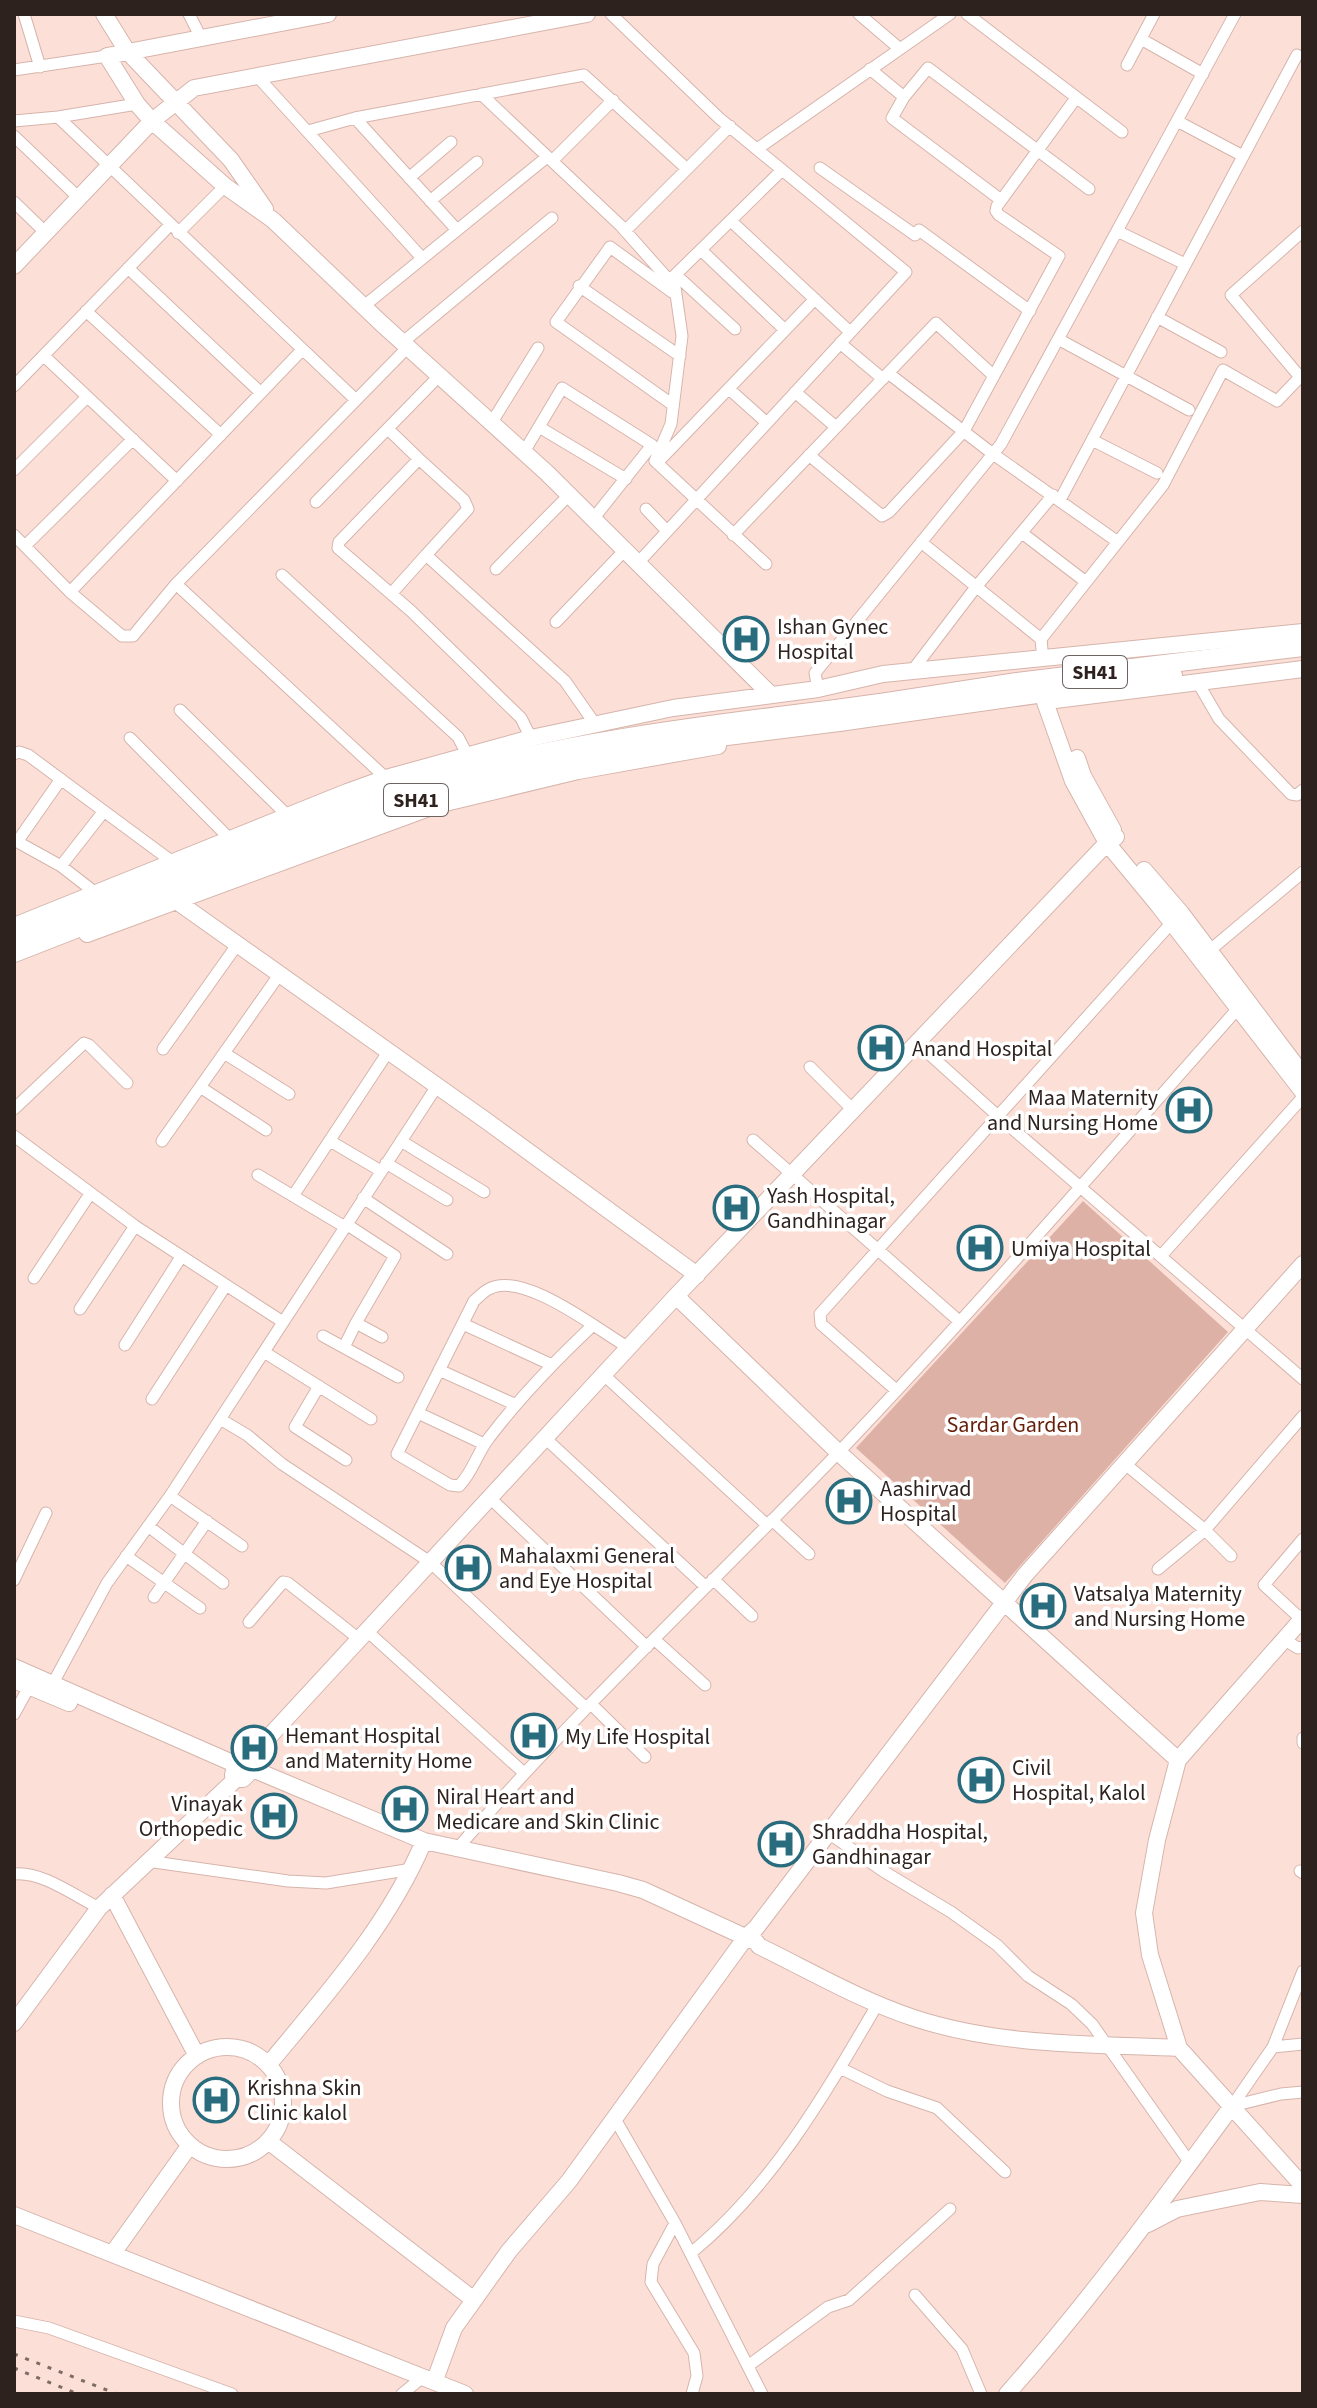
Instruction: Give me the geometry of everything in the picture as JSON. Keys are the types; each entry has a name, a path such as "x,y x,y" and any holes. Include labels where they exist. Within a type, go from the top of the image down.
{"main road":[{"name":"SH41","path":"888,708 1017,682 1303,647"},
{"name":"SH41","path":"14,953 332,829 436,794 574,761 888,708 1303,658"},
{"name":"SH41","path":"14,936 153,884 322,814 415,783 565,747 717,723 837,716"}],"street":[{"path":"24,14 40,67"},
{"path":"104,14 127,51 231,160 273,220"},
{"path":"189,14 201,38"},
{"path":"14,70 201,38 268,19 328,14"},
{"path":"14,266 152,121 194,88 587,14"},
{"path":"611,14 730,126 906,272 637,564"},
{"path":"859,14 900,49"},
{"path":"967,14 1122,132"},
{"path":"1127,65 1154,14"},
{"path":"818,689 815,673 993,454 1235,14"},
{"path":"757,149 942,16"},
{"path":"1141,39 1203,74"},
{"path":"912,671 976,587 1056,498 1092,440 1297,55"},
{"path":"107,56 137,104 152,121 225,186 273,220 492,422 770,694"},
{"path":"1001,200 892,118 904,97 928,68 1089,189"},
{"path":"870,69 904,97"},
{"path":"308,131 355,118 584,75 687,169"},
{"path":"257,76 422,258"},
{"path":"481,94 673,278 735,329"},
{"path":"809,455 882,516 964,431 1059,256 996,211 1076,98"},
{"path":"364,306 550,159 613,100"},
{"path":"14,121 137,104"},
{"path":"58,117 356,400"},
{"path":"355,118 457,230"},
{"path":"1177,121 1243,156"},
{"path":"625,231 730,126"},
{"path":"14,136 80,199"},
{"path":"409,178 451,142"},
{"path":"430,201 477,162"},
{"path":"820,168 915,235 919,230 1030,311"},
{"path":"673,278 782,170"},
{"path":"14,386 128,268 225,186"},
{"path":"14,202 46,233"},
{"path":"14,535 70,592 122,636 133,636 176,584 406,345 552,218"},
{"path":"731,221 850,332"},
{"path":"1117,231 1185,264"},
{"path":"1043,660 1041,639 1163,485 1223,370 1277,401 1302,376 1231,295 1303,231"},
{"path":"673,405 558,326 556,317 610,247 676,295"},
{"path":"701,250 785,330"},
{"path":"128,268 261,393"},
{"path":"673,278 682,336 671,424 655,461 766,564"},
{"path":"579,286 680,356"},
{"path":"657,463 815,299"},
{"path":"86,311 221,435"},
{"path":"1157,317 1221,352"},
{"path":"733,535 936,323 994,376"},
{"path":"1058,339 1189,410"},
{"path":"840,343 1118,542"},
{"path":"492,422 538,348"},
{"path":"70,592 302,350"},
{"path":"44,356 177,481"},
{"path":"316,502 440,375"},
{"path":"524,452 562,388 652,445 593,519"},
{"path":"729,389 767,423"},
{"path":"795,392 836,427"},
{"path":"14,470 87,397"},
{"path":"539,427 626,479"},
{"path":"388,429 464,500 468,509 391,594"},
{"path":"25,546 133,439"},
{"path":"1092,440 1157,473"},
{"path":"419,459 337,546 521,718 531,738"},
{"path":"496,569 569,495"},
{"path":"646,509 667,531"},
{"path":"1022,533 1086,582"},
{"path":"921,542 1041,639"},
{"path":"556,622 624,551"},
{"path":"426,555 565,681 595,724"},
{"path":"282,575 458,737 468,756"},
{"path":"176,584 386,778"},
{"path":"14,926 386,778 531,738 720,700 818,689 912,671 1303,632"},
{"path":"14,962 437,805 578,771 719,746 1303,669"},
{"path":"859,680 866,726"},
{"path":"1198,683 1219,719 1291,794 1297,795 1303,790"},
{"path":"1050,701 1112,840 1303,1075"},
{"path":"180,710 287,815"},
{"path":"130,738 230,839"},
{"path":"14,754 28,755 174,863"},
{"path":"61,779 16,841 61,866 97,894"},
{"path":"61,866 104,811"},
{"path":"14,2023 99,1908 240,1772 676,1296 1112,840"},
{"path":"1209,951 1303,872"},
{"path":"175,900 697,1275"},
{"path":"1161,1256 1303,1094 1209,951 1177,918"},
{"path":"896,1390 821,1324 820,1314 1177,918"},
{"path":"163,1049 237,945"},
{"path":"162,1141 279,975"},
{"path":"456,1850 523,1772 896,1390 1243,1003"},
{"path":"14,1109 84,1043 127,1083"},
{"path":"917,1043 1303,1379"},
{"path":"293,1196 388,1052"},
{"path":"224,1053 289,1094"},
{"path":"810,1067 853,1110"},
{"path":"52,1685 107,1583 170,1496 437,1086"},
{"path":"200,1087 266,1130"},
{"path":"14,1136 135,1226 283,1322"},
{"path":"753,1140 959,1321"},
{"path":"330,1141 447,1200"},
{"path":"401,1141 484,1192"},
{"path":"258,1175 395,1256 344,1347"},
{"path":"34,1278 90,1194"},
{"path":"363,1198 447,1254"},
{"path":"80,1309 135,1226"},
{"path":"125,1345 181,1257"},
{"path":"402,2394 429,2378 454,2328 509,2251 569,2181 627,2103 630,2093 751,1940 1025,1575 1303,1264"},
{"path":"592,1326 514,1404 484,1444 467,1478 459,1486 450,1485 397,1454 474,1301 489,1288 509,1284 537,1291 629,1348"},
{"path":"152,1399 226,1285"},
{"path":"676,1296 838,1452 1178,1760"},
{"path":"356,1323 382,1337"},
{"path":"463,1324 552,1365"},
{"path":"323,1336 398,1377"},
{"path":"264,1352 371,1419"},
{"path":"439,1370 514,1404"},
{"path":"605,1376 809,1554"},
{"path":"319,1386 295,1427 346,1460"},
{"path":"418,1413 484,1444"},
{"path":"1158,1569 1205,1530 1303,1416"},
{"path":"220,1419 430,1562 645,1757"},
{"path":"545,1438 709,1583 752,1616"},
{"path":"1124,1463 1205,1530 1231,1556"},
{"path":"170,1496 242,1546"},
{"path":"490,1498 650,1643 705,1685"},
{"path":"14,1580 46,1513"},
{"path":"154,1597 207,1521"},
{"path":"148,1526 223,1583"},
{"path":"1303,1539 1264,1585 1302,1618 1178,1760 1163,1814 1144,1913 1150,1955 1179,2048 1303,2186"},
{"path":"126,1556 200,1608"},
{"path":"249,1622 276,1589 283,1582 288,1583 363,1635 523,1772"},
{"path":"1283,1639 1298,1648 1303,1647"},
{"path":"14,1667 240,1772"},
{"path":"14,1714 22,1683 423,1845 443,1856 628,1894 751,1940"},
{"path":"830,1834 951,1912 997,1945 1028,1976 1071,2004 1092,2024 1190,2163"},
{"path":"423,1845 630,1886 751,1940 877,2005 916,2019 1010,2039 1179,2048"},
{"path":"268,2065 369,1941 423,1845"},
{"path":"147,1861 288,1881 326,1883 412,1869"},
{"path":"14,1874 36,1877 99,1908"},
{"path":"112,1895 197,2056"},
{"path":"1007,2394 1044,2353 1143,2227 1232,2106 1273,2047 1303,1971"},
{"path":"691,2253 713,2235 765,2177 813,2114 877,2005"},
{"path":"1273,2047 1303,2044"},
{"path":"234,2048 252,2054 268,2065 281,2088 281,2115 268,2141 252,2153 234,2159 215,2158 198,2151 183,2139 174,2123 171,2104 174,2085 183,2068 197,2056 215,2049 234,2048"},
{"path":"840,2068 887,2091 942,2112 1005,2172"},
{"path":"1232,2106 1303,2092"},
{"path":"615,2119 675,2223 762,2394"},
{"path":"268,2141 474,2300"},
{"path":"113,2253 190,2145"},
{"path":"1143,2227 1177,2209 1260,2192 1303,2195"},
{"path":"748,2366 828,2307 849,2300 950,2209"},
{"path":"14,2215 465,2394"},
{"path":"675,2223 653,2264 651,2282 694,2353 697,2376 692,2394"},
{"path":"915,2295 962,2349 981,2394"},
{"path":"14,2321 49,2328 232,2394"}],"green space":[{"name":"Sardar Garden","path":"1083,1201 1228,1332 1005,1583 856,1448"}],"railway":[{"path":"14,2354 117,2394"},
{"path":"14,2368 78,2394"}],"place":[{"name":"Ishan Gynec Hospital","path":"746,639"},
{"name":"Anand Hospital","path":"881,1048"},
{"name":"Maa Maternity and Nursing Home","path":"1189,1110"},
{"name":"Yash Hospital, Gandhinagar","path":"736,1208"},
{"name":"Umiya Hospital","path":"980,1248"},
{"name":"Aashirvad Hospital","path":"849,1501"},
{"name":"Mahalaxmi General and Eye Hospital","path":"468,1568"},
{"name":"Vatsalya Maternity and Nursing Home","path":"1043,1606"},
{"name":"My Life Hospital","path":"534,1736"},
{"name":"Hemant Hospital and Maternity Home","path":"254,1748"},
{"name":"Civil Hospital, Kalol","path":"981,1780"},
{"name":"Niral Heart and Medicare and Skin Clinic","path":"405,1809"},
{"name":"Vinayak Orthopedic","path":"274,1816"},
{"name":"Shraddha Hospital, Gandhinagar","path":"781,1844"},
{"name":"Krishna Skin Clinic kalol","path":"216,2100"}]}
